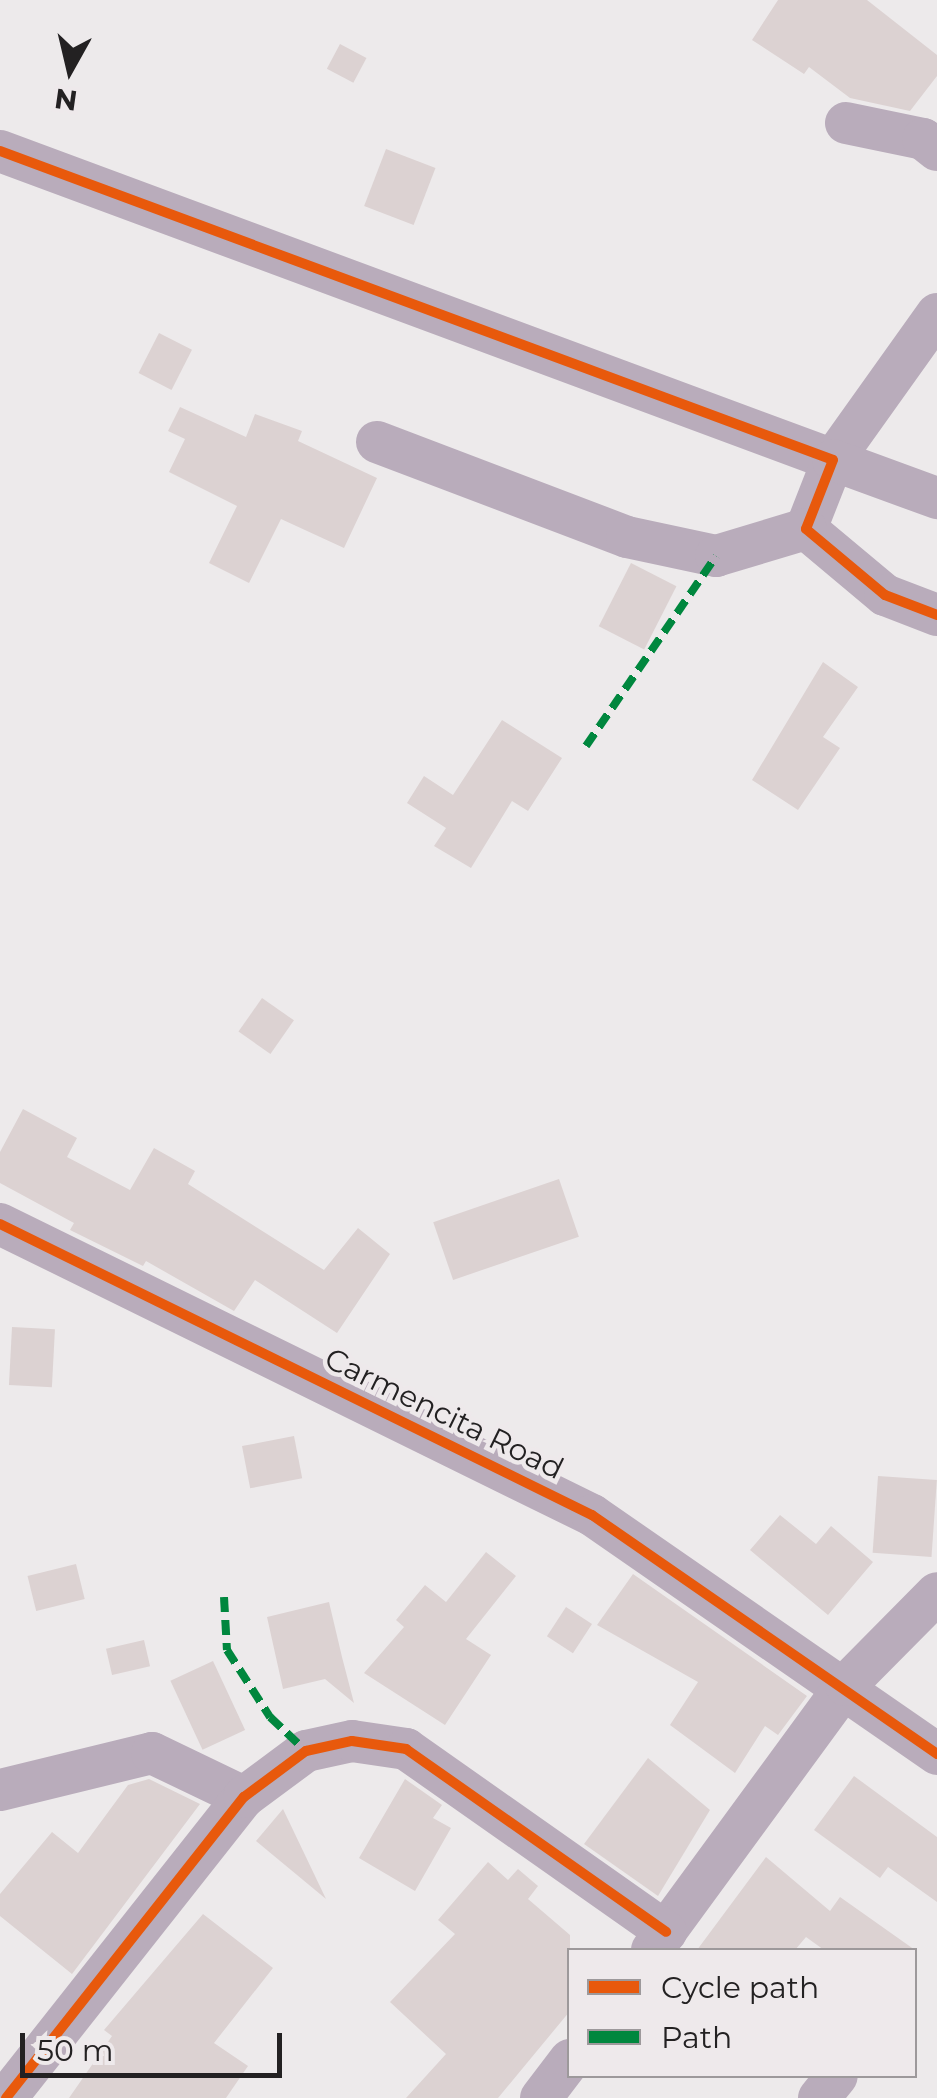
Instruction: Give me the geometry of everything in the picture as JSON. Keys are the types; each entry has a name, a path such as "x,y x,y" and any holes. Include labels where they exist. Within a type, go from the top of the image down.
{"street":[{"path":"846,123 923,140 937,150"},
{"path":"0,151 937,498"},
{"path":"806,528 833,460 937,314"},
{"path":"376,442 626,538 716,556 806,528"},
{"path":"806,528 885,595 937,615"},
{"name":"Carmencita Road","path":"0,1224 592,1514 846,1684 937,1754"},
{"path":"6,2098 244,1797 306,1750 352,1741 406,1749 659,1942 846,1684 937,1593"},
{"path":"0,1790 152,1753 244,1797"},
{"path":"541,2098 567,2064"},
{"path":"819,2098 835,2078"}],"building":[{"path":"778,0 867,0 937,55 937,76 910,111 850,98 809,67 804,74 752,40"},
{"path":"340,44 366,58 353,83 327,69"},
{"path":"386,149 435,168 414,225 364,206"},
{"path":"159,333 192,350 172,390 139,373"},
{"path":"180,407 246,437 255,414 302,431 298,441 377,478 344,548 281,519 249,583 209,563 237,506 169,472 185,439 168,431"},
{"path":"631,563 676,586 644,649 599,626"},
{"path":"823,662 858,687 823,737 840,748 798,810 752,780"},
{"path":"502,720 562,758 528,811 512,801 471,868 434,846 446,828 407,803 424,776 453,795"},
{"path":"262,998 294,1020 270,1054 238,1032"},
{"path":"23,1109 77,1138 67,1157 130,1190 154,1148 195,1171 188,1184 324,1270 358,1228 390,1254 337,1333 255,1280 234,1311 146,1261 143,1266 70,1230 74,1223 0,1183 0,1152"},
{"path":"559,1179 579,1237 453,1280 433,1222"},
{"path":"12,1327 55,1329 52,1387 9,1385"},
{"path":"294,1436 302,1478 250,1488 242,1446"},
{"path":"878,1476 937,1480 931,1557 873,1553"},
{"path":"780,1515 816,1544 831,1526 873,1562 828,1615 750,1550"},
{"path":"486,1552 516,1576 466,1639 491,1655 445,1725 364,1673 404,1627 396,1620 425,1585 446,1602"},
{"path":"76,1564 85,1599 36,1611 27,1576"},
{"path":"633,1574 807,1696 778,1735 765,1726 735,1773 670,1725 698,1682 597,1625"},
{"path":"329,1602 354,1703 325,1679 283,1689 267,1617"},
{"path":"566,1607 592,1624 573,1653 547,1636"},
{"path":"144,1640 150,1666 112,1675 106,1649"},
{"path":"213,1661 245,1730 203,1750 170,1681"},
{"path":"648,1758 710,1810 658,1896 584,1844"},
{"path":"854,1776 937,1837 937,1902 888,1867 880,1878 814,1830"},
{"path":"149,1779 200,1804 72,1974 0,1916 0,1894 52,1832 78,1853 128,1785"},
{"path":"405,1779 442,1805 433,1818 451,1828 415,1891 359,1858"},
{"path":"283,1809 326,1899 256,1841"},
{"path":"766,1857 830,1911 840,1897 912,1948 821,1948 806,1937 797,1948 698,1948"},
{"path":"488,1862 508,1880 518,1869 538,1886 528,1899 570,1935 567,2015 498,2098 406,2098 446,2054 390,2002 455,1934 438,1920"},
{"path":"203,1914 273,1968 214,2043 248,2066 226,2098 69,2098 112,2036 104,2030"}],"marked path":[{"path":"586,746 716,556"},
{"path":"224,1597 227,1650 270,1717 306,1751"}],"cycle path":[{"path":"0,151 833,460 806,529 885,595 937,615"},
{"path":"0,1224 592,1515 937,1754"},
{"path":"6,2098 244,1797 306,1751 352,1741 406,1749 666,1932"}]}
